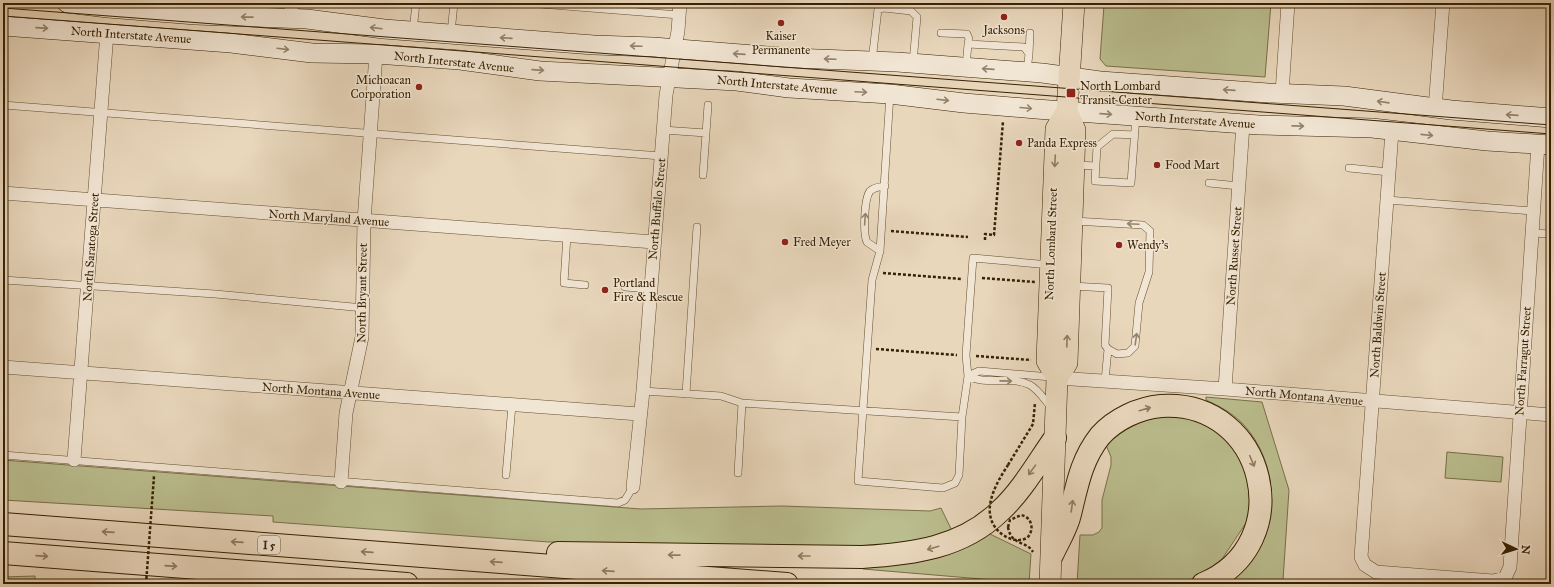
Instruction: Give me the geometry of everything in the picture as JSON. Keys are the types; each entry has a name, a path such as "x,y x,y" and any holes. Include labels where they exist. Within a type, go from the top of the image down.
{"highway":[{"path":"1043,555 1070,515 1075,488 1084,462 1100,436 1114,424 1139,411 1153,407 1181,407 1207,414 1232,431 1251,456 1261,490 1260,515 1249,544 1232,567 1203,584"},
{"path":"535,565 553,553 862,557 929,550 972,532 1001,511 1055,438"},
{"name":"I 5","path":"3,524 787,584"},
{"path":"3,553 407,584"}],"main road":[{"name":"North Lombard Street","path":"1056,278 1071,221 1075,130 1067,111 1074,3"},
{"name":"North Lombard Street","path":"1050,584 1043,555 1055,438 1057,378 1067,363 1056,278 1056,129 1067,111"}],"street":[{"name":"North Interstate Avenue","path":"66,3 108,8 197,12 291,10 413,31 594,45 674,48 792,58 913,63 966,67 1028,63 1069,76 1103,81 1344,96 1435,109 1551,118"},
{"path":"1282,93 1288,3"},
{"path":"1435,109 1443,3"},
{"name":"North Buffalo Street","path":"632,487 642,391 663,130 679,9"},
{"name":"North Interstate Avenue","path":"3,26 232,43 312,53 376,54 460,60 540,71 732,81 789,88 890,94 1067,111 1243,124 1347,127 1488,142 1545,144"},
{"name":"North Saratoga Street","path":"74,460 107,33"},
{"name":"North Bryant Street","path":"341,482 346,413 361,348 364,308 364,221 376,54"},
{"name":"North Russet Street","path":"1225,389 1243,124"},
{"name":"North Baldwin Street","path":"1392,131 1361,557 1365,565 1376,572 1493,581 1505,578"},
{"name":"North Farragut Street","path":"1505,578 1510,567 1534,211 1545,144"},
{"name":"North Maryland Avenue","path":"3,193 654,242"},
{"name":"North Montana Avenue","path":"3,367 639,414"},
{"name":"North Montana Avenue","path":"1057,378 1225,389 1372,402 1551,415"}],"lane":[{"path":"413,31 416,3"},
{"path":"451,34 454,3"},
{"path":"526,3 679,9"},
{"path":"872,61 878,9 884,8 911,11 917,17 913,63"},
{"path":"941,33 967,34 969,38 966,67"},
{"path":"1028,63 1030,33"},
{"path":"968,44 1024,47 1028,63"},
{"path":"890,94 882,231 880,251 872,280 858,481 943,488 952,486 958,479 962,417 968,376 966,356 973,258 1056,278 1108,288 1104,339 1108,349 1105,381"},
{"path":"3,105 661,156"},
{"path":"703,175 708,105"},
{"path":"1135,135 1113,134 1097,147 1095,181 1131,183 1135,135 1136,116"},
{"path":"663,130 706,133"},
{"path":"1074,165 1096,166"},
{"path":"1349,168 1389,172"},
{"path":"1209,183 1239,186"},
{"path":"880,251 867,242 865,226 868,195 875,188 885,186"},
{"path":"1387,200 1534,211"},
{"path":"1071,221 1143,225 1148,228 1152,234 1149,272 1139,303 1135,346 1128,353 1123,354 1117,354 1108,349"},
{"path":"686,394 698,227"},
{"path":"1532,233 1551,234"},
{"path":"567,235 564,283 585,285"},
{"path":"3,280 88,285 364,308"},
{"path":"625,287 650,289"},
{"path":"968,376 979,371 1057,378"},
{"path":"968,376 978,381 1018,382 1030,385 1056,413"},
{"path":"642,391 721,396 742,403 962,417"},
{"path":"738,473 742,403"},
{"path":"506,476 512,405"},
{"path":"3,455 618,503 625,500 632,487"}],"path":[{"path":"985,240 985,234 994,235 1004,106"},
{"path":"882,231 968,237"},
{"path":"875,271 965,279"},
{"path":"982,278 1056,278"},
{"path":"1034,420 992,492 990,506 992,521 1000,532 1016,540 1027,538 1032,529 1031,521 1028,518 1020,515 1010,520 1008,526 1010,535 1016,541 1043,555"},
{"path":"146,584 154,476"}],"green space":[{"path":"1102,3 1271,3 1265,77 1106,66 1100,59 1104,5"},
{"path":"1206,397 1262,402 1289,490 1283,580 1346,584 1227,584 1245,569 1258,550 1267,529 1271,507 1271,485 1266,462 1256,442 1242,423 1225,410 1206,400"},
{"path":"1165,416 1196,419 1228,439 1249,471 1250,517 1222,559 1202,575 1192,579 1172,584 1077,584 1080,535 1093,535 1099,532 1102,528 1102,500 1111,465 1111,457 1106,445 1120,434 1141,422"},
{"path":"1447,452 1503,457 1501,482 1445,478"},
{"path":"3,460 641,509 782,506 930,511 941,508 953,533 935,540 870,547 638,544 549,542 273,522 273,516 3,500"},
{"path":"990,534 1031,554 1029,583 863,569 863,565 898,564 929,560 944,556 974,543"},
{"path":"35,576 35,581 80,584 3,584 3,577"}],"tram line":[{"path":"3,8 1551,125"},
{"path":"3,16 1551,134"}],"place":[{"name":"Jacksons","path":"1004,17"},
{"name":"Kaiser Permanente","path":"781,23"},
{"name":"Michoacan Corporation","path":"419,87"},
{"name":"North Lombard Transit Center","path":"1071,93"},
{"name":"Panda Express","path":"1019,143"},
{"name":"Food Mart","path":"1157,165"},
{"name":"Fred Meyer","path":"785,242"},
{"name":"Wendy's","path":"1119,245"},
{"name":"Portland Fire & Rescue","path":"605,290"}]}
